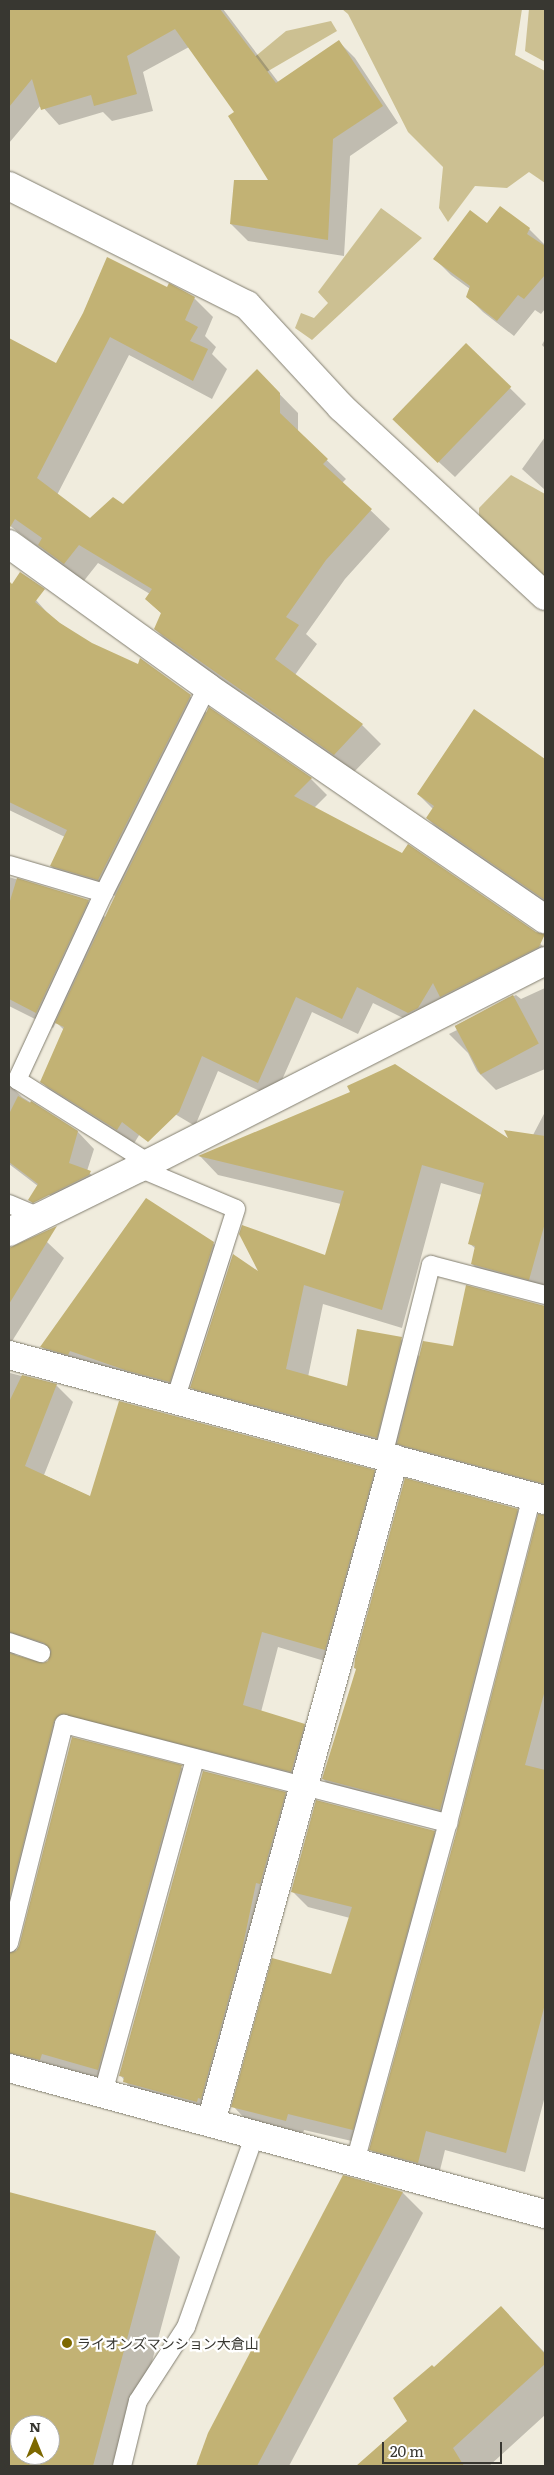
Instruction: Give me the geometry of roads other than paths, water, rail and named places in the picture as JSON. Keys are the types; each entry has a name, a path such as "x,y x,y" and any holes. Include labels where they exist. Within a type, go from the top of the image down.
{"street":[{"path":"9,186 247,305 341,408 545,596"},
{"path":"9,544 207,687 545,920"},
{"path":"9,1232 144,1166 545,961"},
{"path":"9,1355 539,1498"},
{"path":"211,2122 304,1786 388,1458"},
{"path":"9,2068 545,2214"}],"lane":[{"path":"175,1400 236,1209 144,1166 17,1080 104,892 207,687"},
{"path":"9,865 104,892"},
{"path":"9,1204 40,1216"},
{"path":"388,1458 431,1265 545,1295"},
{"path":"355,2162 539,1498"},
{"path":"9,1642 41,1653"},
{"path":"9,1943 64,1724 448,1823"},
{"path":"102,2093 195,1758"},
{"path":"122,2466 138,2401 186,2327 256,2134"}],"place":[{"name":"ライオンズマンション大倉山","path":"67,2343"}]}
